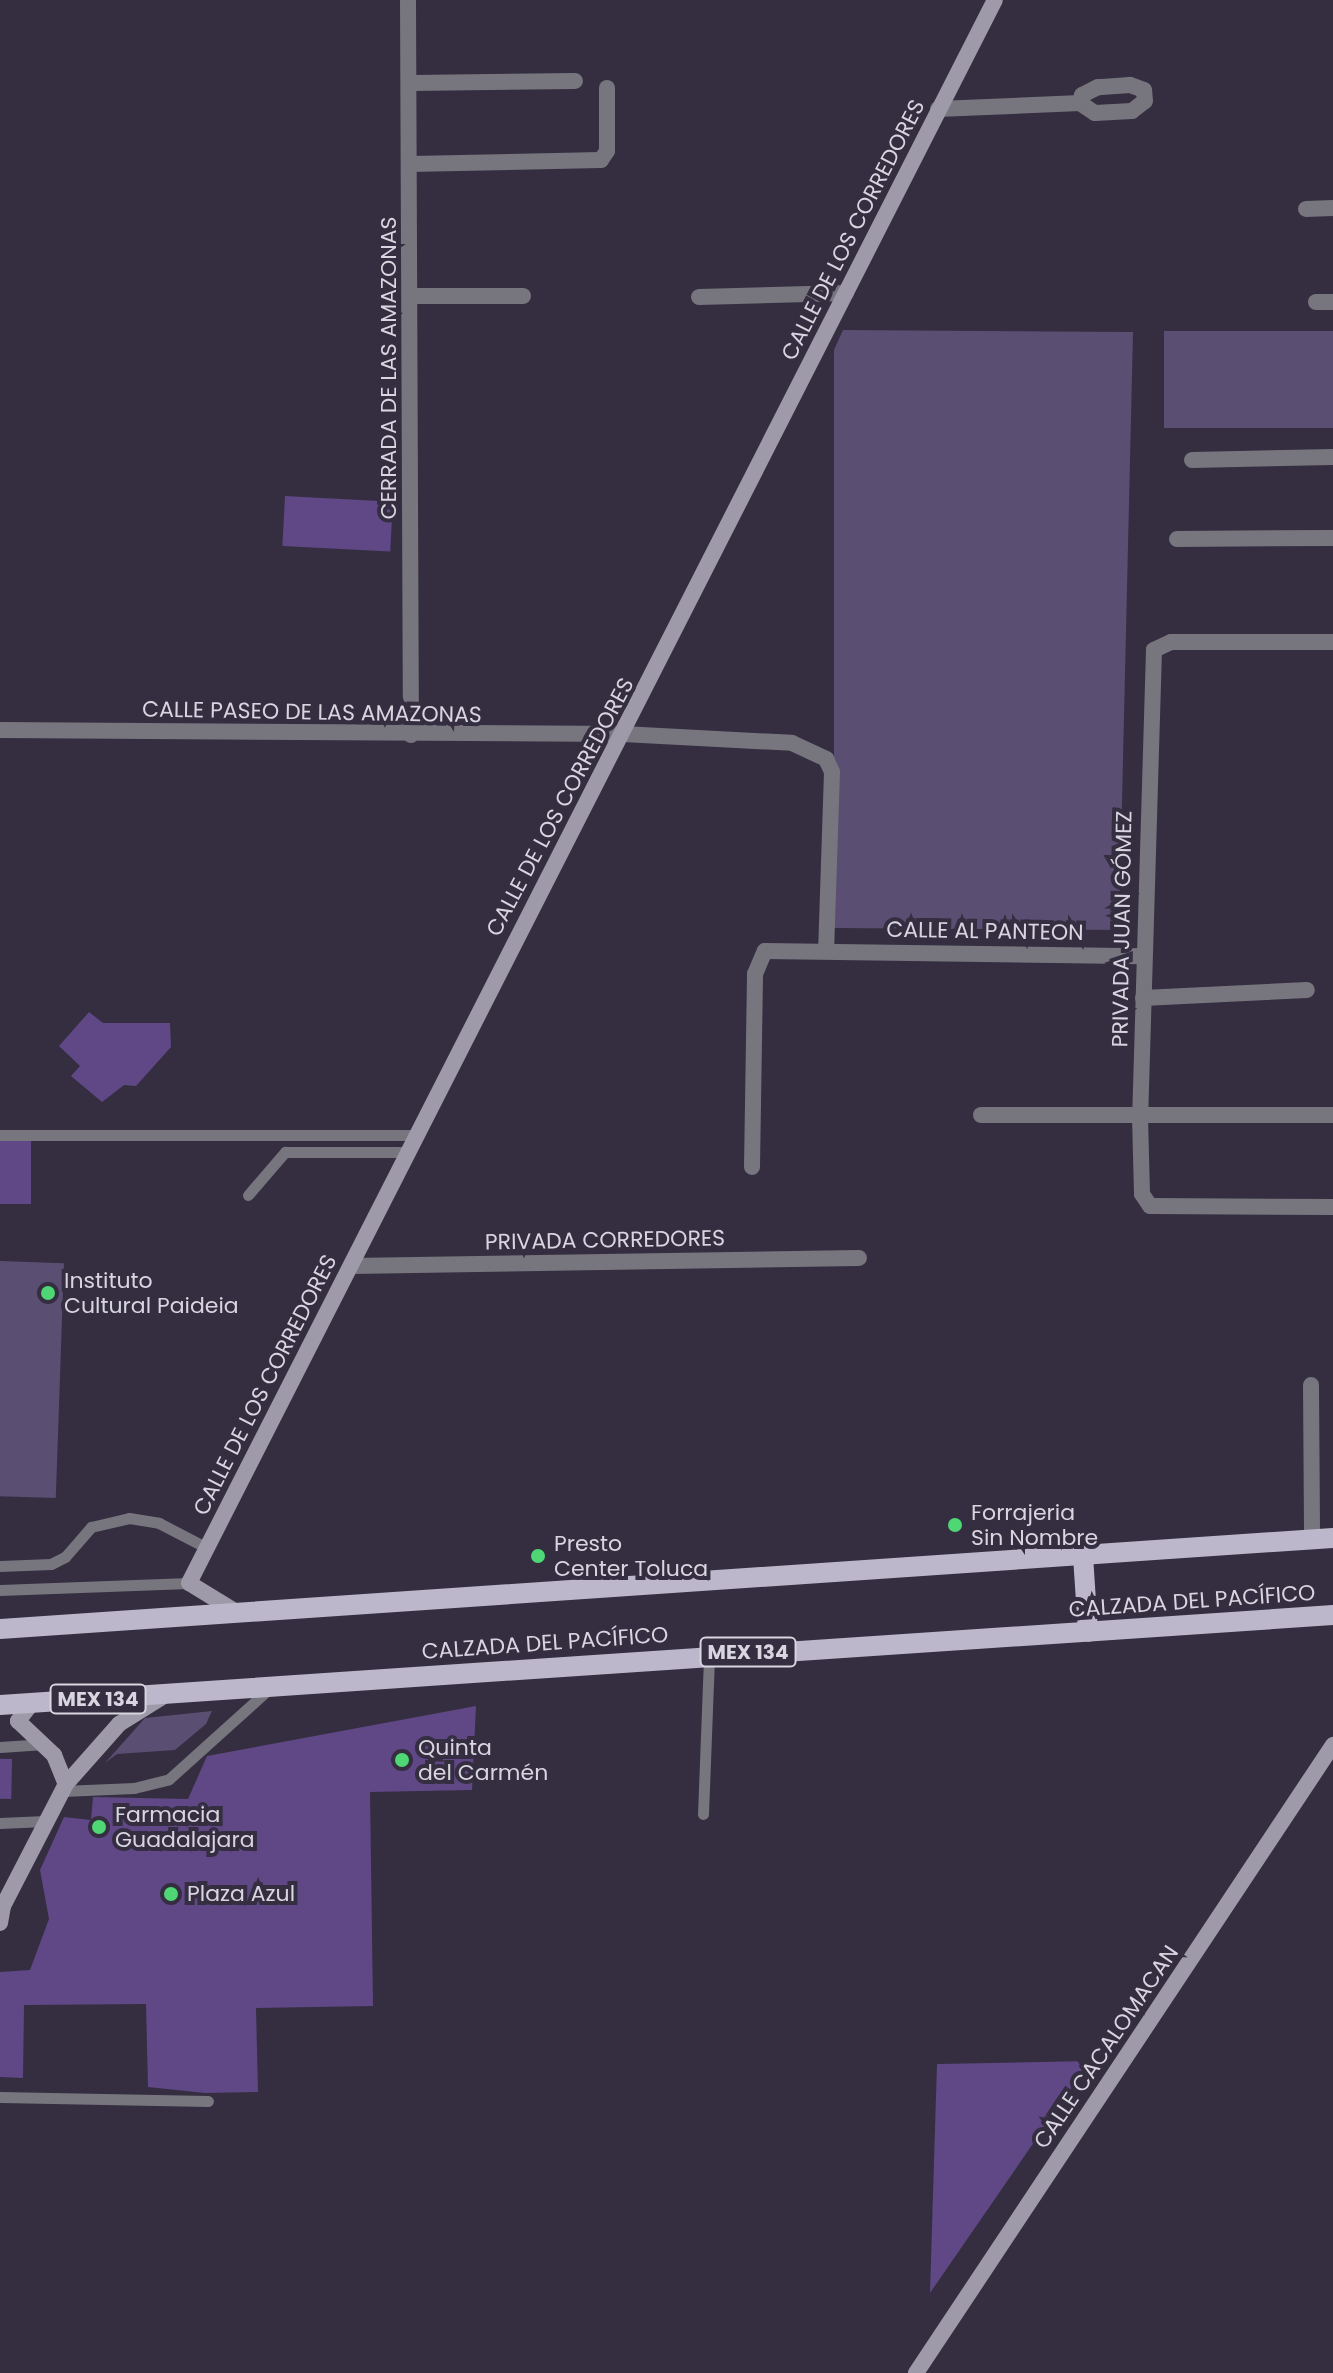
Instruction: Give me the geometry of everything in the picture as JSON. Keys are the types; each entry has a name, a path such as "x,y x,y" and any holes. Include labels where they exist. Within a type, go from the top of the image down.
{"main road":[{"name":"CALLE DE LOS CORREDORES","path":"189,1583 351,1266 413,1135 623,734 995,0"},
{"path":"0,1629 1323,1539"},
{"path":"1083,1556 1088,1632"},
{"path":"189,1583 238,1613"},
{"name":"CALZADA DEL PACÍFICO","path":"0,1705 164,1696 709,1654 1333,1615"},
{"path":"1,1912 64,1787 119,1724 164,1696"},
{"path":"32,1703 18,1721 45,1744 64,1787"},
{"name":"CALLE CACALOMACAN","path":"916,2373 1333,1745"}],"street":[{"name":"CERRADA DE LAS AMAZONAS","path":"408,0 412,83 411,735"},
{"path":"412,83 575,81"},
{"path":"410,164 601,160 607,151 607,88"},
{"path":"938,109 1080,103"},
{"path":"1306,209 1333,208"},
{"path":"699,297 846,293"},
{"path":"410,296 523,296"},
{"path":"1192,460 1333,457"},
{"path":"1177,539 1333,538"},
{"name":"PRIVADA JUAN GÓMEZ","path":"1333,642 1171,642 1154,650 1140,1117 1142,1194 1150,1206 1333,1207"},
{"name":"CALLE PASEO DE LAS AMAZONAS","path":"0,730 623,734"},
{"path":"623,734 792,743 826,759 832,772 826,949"},
{"name":"CALLE AL PANTEON","path":"752,1167 758,958 770,949 1143,956"},
{"path":"1143,998 1307,990"},
{"path":"981,1115 1333,1115"},
{"name":"PRIVADA CORREDORES","path":"351,1266 859,1258"},
{"path":"1311,1385 1323,1539"}],"lane":[{"path":"0,1135 413,1135"},
{"path":"248,1195 285,1152 405,1152"},
{"path":"0,1566 51,1564 65,1557 91,1527 129,1518 159,1523 207,1548"},
{"path":"0,1590 189,1583"},
{"path":"703,1814 709,1654"},
{"path":"64,1787 134,1788 169,1779 270,1688"},
{"path":"0,1747 45,1744"},
{"path":"0,1823 45,1821"},
{"path":"0,2097 208,2101"}],"shaded area":[{"path":"843,330 1133,332 1119,930 834,928 834,350"},
{"path":"1164,331 1333,331 1333,428 1164,428"},
{"path":"0,1261 64,1263 56,1498 0,1496"},
{"path":"212,1711 206,1724 175,1750 117,1754 105,1763 145,1718"}],"building":[{"path":"285,496 393,502 390,552 282,546"},
{"path":"89,1012 103,1023 170,1023 171,1047 136,1086 124,1085 102,1102 71,1076 80,1066 59,1046"},
{"path":"0,1137 31,1137 31,1204 0,1204"},
{"name":"Plaza Azul","path":"476,1706 472,1790 370,1792 373,2006 256,2008 258,2092 205,2093 148,2087 146,2004 24,2005 23,2078 0,2077 0,1972 30,1970 49,1919 40,1870 64,1817 91,1820 93,1797 188,1799 207,1756"},
{"path":"0,1759 12,1759 11,1799 0,1799"},
{"path":"1090,2061 930,2293 937,2064"}],"place":[{"name":"Instituto Cultural Paideia","path":"48,1293"},
{"name":"Forrajeria Sin Nombre","path":"955,1525"},
{"name":"Presto Center Toluca","path":"538,1556"},
{"name":"Quinta del Carmén","path":"402,1760"},
{"name":"Farmacia Guadalajara","path":"99,1827"},
{"name":"Plaza Azul","path":"171,1894"}]}
